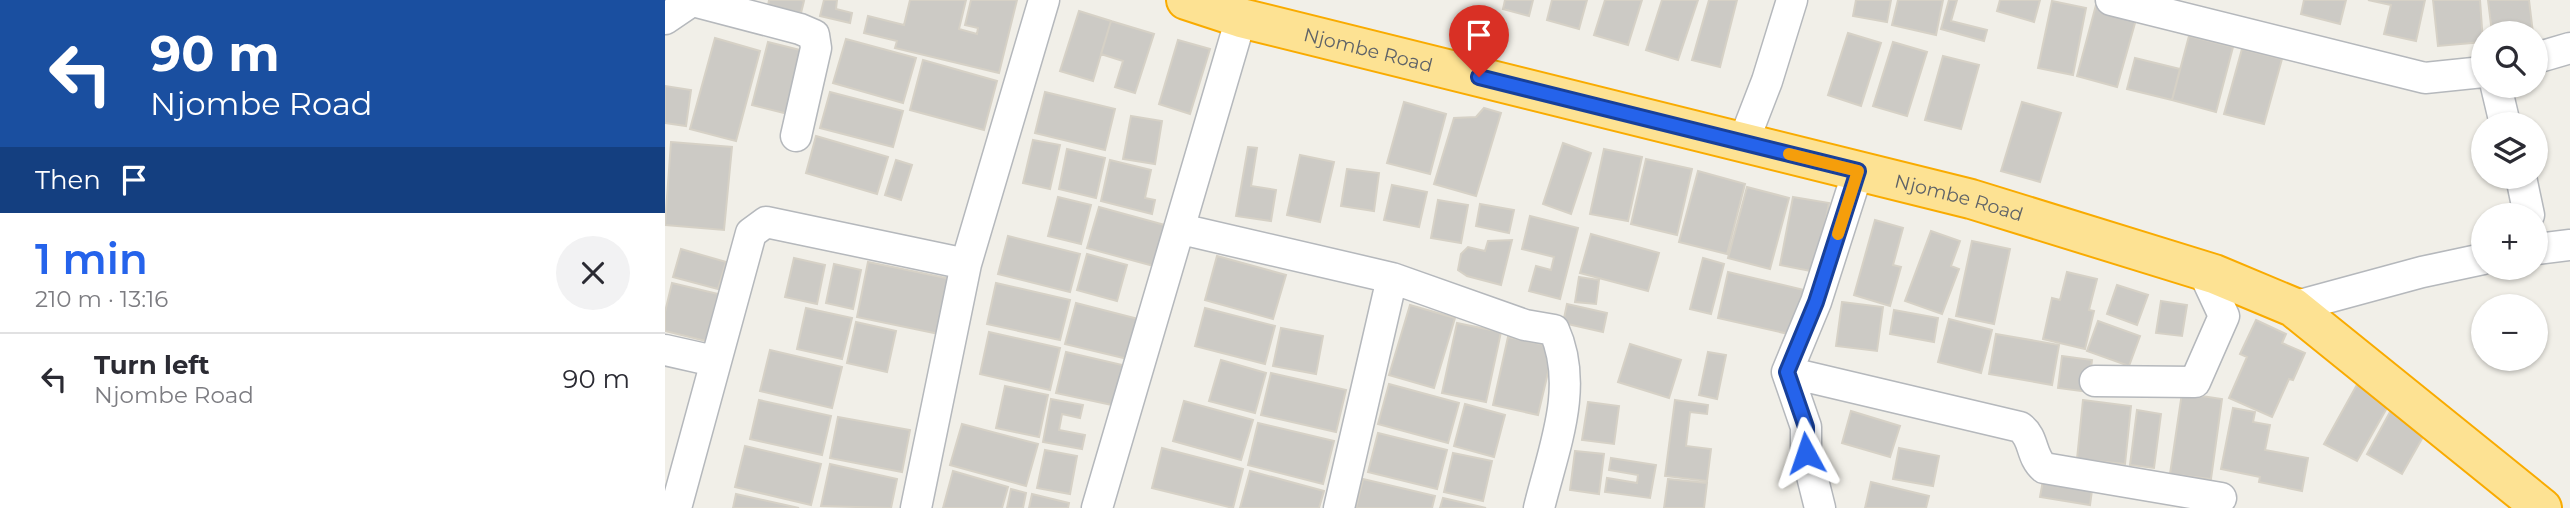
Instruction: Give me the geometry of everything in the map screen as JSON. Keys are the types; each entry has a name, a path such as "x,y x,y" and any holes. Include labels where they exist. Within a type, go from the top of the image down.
{"highway":[{"name":"Njombe Road","path":"1186,0 1241,18 1971,199 2203,271 2293,307 2542,508"}],"street":[{"path":"665,19 693,0 800,29 814,36 816,48 796,136"},
{"path":"916,508 966,264 1044,0"},
{"path":"1743,143 1792,0"},
{"path":"2111,0 2425,78 2471,73"},
{"path":"1097,508 1241,18"},
{"path":"2548,54 2570,48"},
{"path":"1820,508 1806,453 1806,427 1787,372 1816,302 1858,171"},
{"path":"676,508 714,360 751,233 760,224 766,222 966,264"},
{"path":"1181,229 1392,278 1525,325 1555,330 1564,351 1567,389 1539,508"},
{"path":"2548,248 2570,245"},
{"path":"2293,307 2471,262"},
{"path":"2095,381 2195,382 2224,316 2203,271"},
{"path":"1339,508 1392,278"},
{"path":"665,350 714,360"},
{"path":"1787,372 2020,427 2031,438 2036,460 2044,468 2221,498"}],"building":[{"path":"769,0 804,1 801,13 768,6"},
{"path":"824,0 837,0 836,9 852,13 850,23 820,16"},
{"path":"910,0 966,0 959,29 977,34 978,28 965,25 971,0 1017,0 999,73 895,48 897,41 864,33 868,16 904,25"},
{"path":"1505,0 1533,0 1529,16 1503,9"},
{"path":"1552,0 1587,0 1579,29 1547,20"},
{"path":"1605,0 1642,0 1628,45 1594,35"},
{"path":"1662,0 1698,0 1678,60 1646,50"},
{"path":"1709,0 1737,0 1720,67 1692,60"},
{"path":"1856,0 1891,0 1887,22 1853,16"},
{"path":"1898,0 1943,0 1936,35 1892,25"},
{"path":"1949,0 1957,0 1951,21 1987,30 1984,41 1941,29"},
{"path":"2000,0 2040,0 2034,22 1997,11"},
{"path":"2304,0 2346,0 2340,24 2301,14"},
{"path":"2368,0 2425,0 2416,41 2384,34 2391,5"},
{"path":"2433,0 2480,0 2482,21 2471,21 2471,43 2438,46"},
{"path":"2488,0 2529,0 2532,21 2491,21"},
{"path":"2052,1 2086,8 2073,75 2038,68"},
{"path":"2096,5 2137,16 2117,87 2077,76"},
{"path":"1079,11 1111,21 1093,81 1060,71"},
{"path":"1111,21 1154,34 1135,93 1115,87 1123,61 1101,54"},
{"path":"1848,33 1881,43 1861,106 1828,95"},
{"path":"2189,36 2233,47 2216,112 2172,100"},
{"path":"715,38 760,51 736,141 690,129"},
{"path":"846,39 916,58 903,103 833,83"},
{"path":"1178,40 1210,49 1190,114 1159,104"},
{"path":"768,42 804,51 788,114 752,105"},
{"path":"1893,42 1927,52 1907,116 1873,106"},
{"path":"2242,49 2282,59 2264,124 2224,114"},
{"path":"1943,56 1979,65 1961,129 1925,120"},
{"path":"2135,58 2180,69 2172,100 2127,89"},
{"path":"923,60 997,81 984,130 910,110"},
{"path":"665,86 691,90 686,126 665,123"},
{"path":"830,92 903,111 893,147 820,128"},
{"path":"1045,92 1115,109 1105,150 1035,133"},
{"path":"1404,102 1446,114 1430,174 1387,163"},
{"path":"2022,102 2061,113 2040,182 2001,171"},
{"path":"1484,108 1501,113 1476,196 1434,184 1454,118 1476,117"},
{"path":"1131,116 1162,121 1155,164 1123,159"},
{"path":"816,136 888,157 877,194 806,173"},
{"path":"1033,140 1060,145 1050,189 1023,183"},
{"path":"671,142 732,147 724,230 665,225"},
{"path":"1563,143 1591,153 1571,214 1543,204"},
{"path":"1248,147 1257,148 1251,186 1276,190 1271,221 1236,216"},
{"path":"1067,149 1105,158 1096,198 1059,189"},
{"path":"1604,149 1642,157 1628,221 1590,214"},
{"path":"1300,155 1334,162 1320,222 1287,215"},
{"path":"1646,159 1692,169 1677,235 1631,224"},
{"path":"896,160 912,165 901,200 885,195"},
{"path":"1110,160 1151,170 1145,198 1155,200 1152,214 1101,201"},
{"path":"1347,169 1379,173 1374,211 1341,206"},
{"path":"1698,171 1745,184 1727,254 1679,242"},
{"path":"1392,185 1427,192 1419,227 1384,220"},
{"path":"1747,187 1789,198 1770,269 1728,258"},
{"path":"1058,197 1091,205 1081,244 1048,236"},
{"path":"1793,197 1829,203 1816,272 1780,265"},
{"path":"1438,200 1468,205 1461,243 1431,238"},
{"path":"1480,204 1514,210 1509,233 1476,226"},
{"path":"1099,207 1172,227 1161,268 1087,248"},
{"path":"1530,216 1578,228 1560,299 1529,291 1536,266 1551,270 1554,257 1522,249"},
{"path":"1875,220 1903,228 1893,265 1901,267 1890,306 1854,295"},
{"path":"1931,231 1960,241 1951,266 1959,269 1942,314 1905,301"},
{"path":"1591,234 1659,253 1648,291 1580,273"},
{"path":"1008,236 1080,254 1070,292 998,274"},
{"path":"1512,240 1501,285 1467,276 1458,270 1461,254 1468,247 1485,251 1488,241"},
{"path":"1972,241 2010,249 1994,324 1956,316"},
{"path":"681,249 726,262 718,289 673,277"},
{"path":"1087,254 1127,265 1117,301 1077,290"},
{"path":"1217,256 1286,275 1273,319 1205,300"},
{"path":"794,258 825,265 817,304 785,297"},
{"path":"1703,258 1724,264 1711,314 1690,309"},
{"path":"868,262 951,279 939,334 857,317"},
{"path":"834,264 861,270 853,309 826,303"},
{"path":"1728,272 1804,290 1793,335 1718,318"},
{"path":"2067,272 2097,279 2089,310 2094,311 2085,349 2043,339 2052,298 2060,300"},
{"path":"1579,277 1599,280 1596,304 1575,302"},
{"path":"672,283 718,294 706,341 665,331 665,312"},
{"path":"996,283 1070,300 1060,340 987,324"},
{"path":"2117,285 2148,295 2137,325 2107,314"},
{"path":"2161,301 2187,305 2182,336 2156,333"},
{"path":"1842,302 1883,307 1877,351 1836,346"},
{"path":"1076,303 1146,321 1136,361 1065,344"},
{"path":"1567,304 1607,313 1603,332 1563,323"},
{"path":"1410,305 1455,318 1434,388 1389,375"},
{"path":"806,308 852,318 842,359 797,349"},
{"path":"1205,308 1275,326 1265,364 1195,346"},
{"path":"1894,310 1938,318 1934,342 1890,334"},
{"path":"1949,319 1992,330 1981,373 1938,362"},
{"path":"2256,320 2286,334 2282,343 2305,353 2293,380 2289,379 2272,417 2229,398 2247,357 2240,354"},
{"path":"2098,321 2140,336 2129,366 2087,351"},
{"path":"856,322 896,331 887,372 847,363"},
{"path":"1457,323 1501,332 1486,402 1442,393"},
{"path":"1281,328 1323,336 1316,374 1273,366"},
{"path":"989,332 1060,348 1050,390 980,374"},
{"path":"1996,334 2059,345 2052,385 1989,374"},
{"path":"1508,337 1554,347 1538,415 1493,405"},
{"path":"1630,344 1681,360 1669,398 1618,382"},
{"path":"770,350 842,367 832,408 760,391"},
{"path":"1066,352 1135,368 1126,408 1056,393"},
{"path":"1708,352 1726,355 1717,399 1699,395"},
{"path":"2062,356 2092,360 2088,392 2058,388"},
{"path":"1221,360 1266,373 1255,413 1209,401"},
{"path":"1271,373 1346,390 1336,432 1261,415"},
{"path":"2359,381 2392,399 2357,461 2324,444"},
{"path":"1389,384 1459,403 1448,443 1378,424"},
{"path":"1005,386 1048,395 1039,437 996,428"},
{"path":"2182,393 2222,399 2211,479 2170,474"},
{"path":"1051,399 1083,405 1080,418 1062,414 1059,430 1085,435 1082,449 1043,442"},
{"path":"759,400 831,416 822,455 750,439"},
{"path":"1675,400 1708,405 1707,414 1690,412 1686,446 1711,449 1707,481 1665,476"},
{"path":"2083,400 2131,406 2125,464 2077,459"},
{"path":"1184,401 1253,420 1241,460 1173,441"},
{"path":"1588,402 1619,406 1614,444 1582,440"},
{"path":"1465,404 1505,415 1494,457 1454,446"},
{"path":"2233,408 2255,412 2253,422 2270,425 2265,450 2308,458 2302,491 2259,482 2260,477 2221,469"},
{"path":"2137,410 2161,414 2154,468 2130,465"},
{"path":"2391,410 2427,430 2402,474 2367,454"},
{"path":"1851,411 1900,426 1890,457 1842,443"},
{"path":"838,417 910,430 902,472 830,458"},
{"path":"1258,423 1334,441 1323,484 1248,465"},
{"path":"962,424 1038,444 1026,486 950,465"},
{"path":"1378,433 1447,450 1437,489 1368,472"},
{"path":"745,446 821,464 811,505 735,487"},
{"path":"1162,448 1243,469 1233,508 1152,488"},
{"path":"1899,448 1939,456 1933,486 1893,479"},
{"path":"1045,450 1077,456 1070,494 1037,488"},
{"path":"1575,451 1604,454 1599,494 1570,490"},
{"path":"1453,453 1492,461 1483,501 1444,492"},
{"path":"1611,458 1656,465 1650,498 1605,492 1607,478 1637,483 1638,475 1609,470"},
{"path":"830,464 897,479 891,508 821,506"},
{"path":"953,471 1008,487 1002,508 943,508"},
{"path":"1250,471 1324,491 1319,508 1240,508"},
{"path":"2044,475 2093,483 2090,505 2040,497"},
{"path":"1363,479 1435,496 1432,508 1356,508"},
{"path":"1668,479 1707,483 1704,508 1664,508"},
{"path":"1871,482 1929,496 1926,508 1865,508"},
{"path":"1011,489 1026,493 1023,508 1007,508"},
{"path":"736,494 799,508 733,508"},
{"path":"1032,494 1069,503 1068,508 1029,508"},
{"path":"1443,498 1486,508 1440,508"}],"slow traffic":[{"path":"1789,154 1858,171 1838,234"}],"route":[{"path":"1479,77 1858,171 1816,302 1787,372 1806,427 1806,453"}]}
